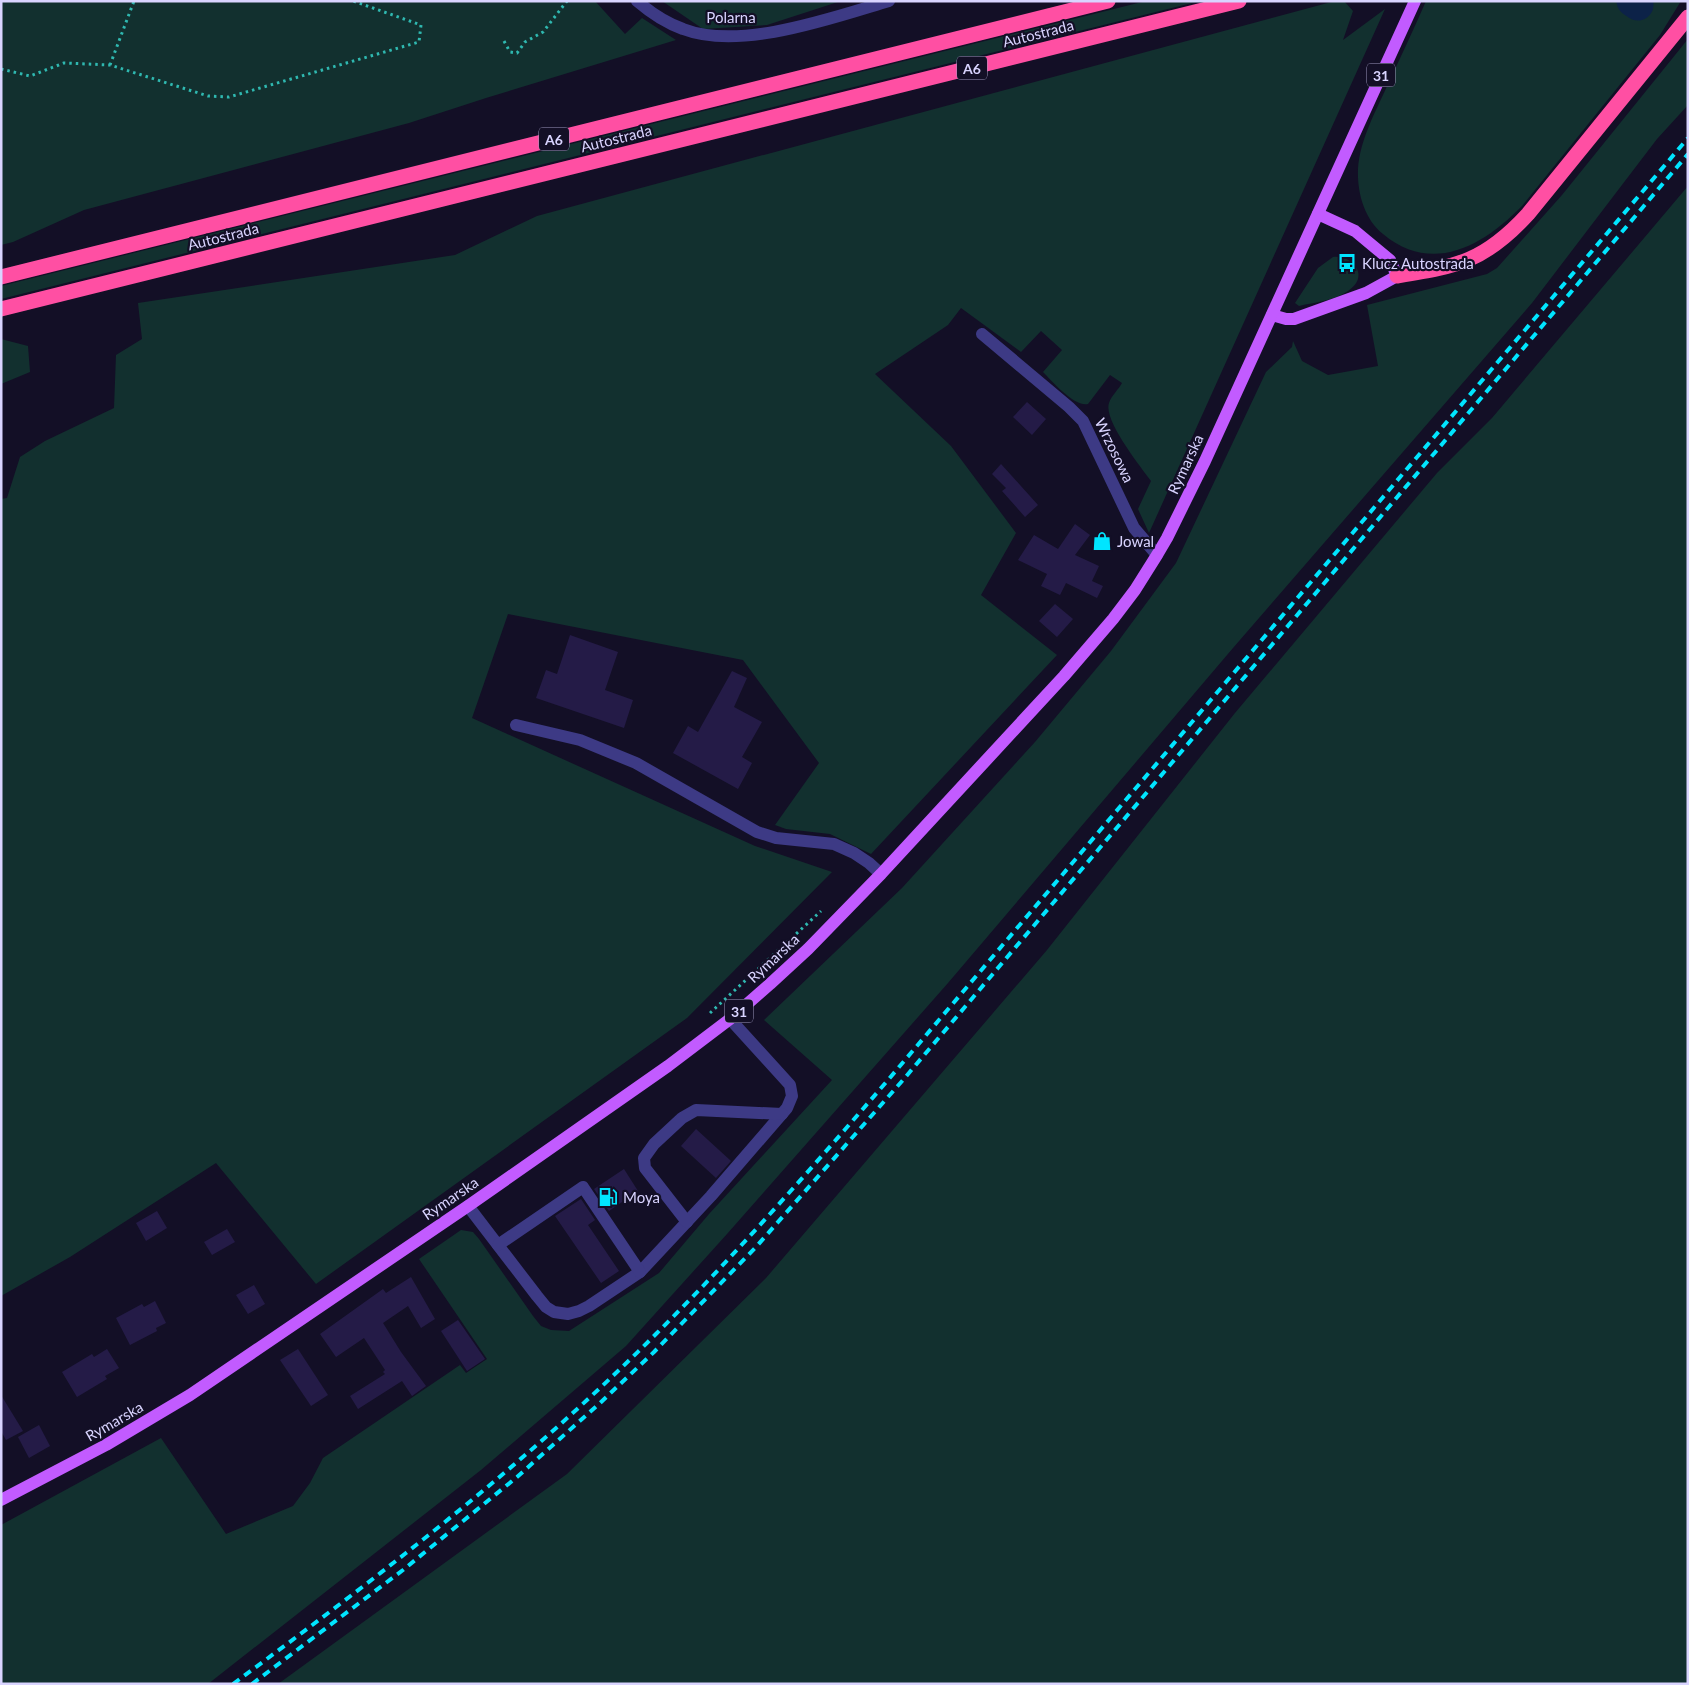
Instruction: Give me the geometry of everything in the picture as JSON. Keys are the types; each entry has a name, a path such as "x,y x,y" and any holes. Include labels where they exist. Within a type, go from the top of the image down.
{"highway":[{"name":"Autostrada","path":"1,277 1108,1"},
{"name":"Autostrada","path":"1,309 1239,1"},
{"path":"1675,34 1688,8"},
{"path":"1397,276 1453,266 1482,254 1500,242 1528,214 1688,17"}],"main road":[{"name":"Rymarska","path":"1,1500 106,1445 190,1395 468,1206 668,1066 730,1019 808,949 881,874 1064,676 1113,619 1135,590 1157,555 1205,462 1415,1"},
{"path":"1272,315 1294,319 1366,293 1397,276 1390,260 1355,231 1318,214"}],"street":[{"name":"Polarna","path":"638,1 650,12 683,29 704,35 746,36 794,27 889,1"},
{"name":"Wrzosowa","path":"982,334 1083,420 1134,528 1157,555"},
{"path":"516,724 580,740 636,763 757,832 776,838 834,844 854,853 881,874"},
{"path":"468,1206 536,1296 546,1307 561,1314 584,1309 640,1272 687,1222 782,1114 792,1096 790,1084 730,1019"},
{"path":"687,1222 645,1168 644,1158 654,1144 682,1118 696,1110 782,1114"},
{"path":"498,1245 583,1187 640,1272"}],"path":[{"path":"110,65 134,1"},
{"path":"1,69 30,76 64,63 110,65 208,96 229,97 419,42 421,25 353,1"},
{"path":"504,40 510,52 517,53 526,42 543,32 567,1"},
{"path":"706,1017 828,905"}],"green space":[{"path":"1,1 595,1 625,34 642,18 676,40 409,123 84,210 13,242 1,245"},
{"path":"662,1 841,1 767,25 703,29"},
{"path":"1146,1 1200,1 1,299 1,286"},
{"path":"1335,1 1344,1 1353,11 1343,40 1385,9 1149,533 1138,509 1151,481 1124,443 1109,411 1110,400 1122,383 1110,375 1088,404 1076,402 1043,372 1062,350 1041,331 1021,352 961,308 948,325 875,374 951,446 1016,533 981,595 1057,655 871,854 830,834 786,829 775,825 819,763 743,660 508,614 472,718 755,846 832,872 687,1018 316,1284 216,1163 70,1257 1,1296 1,499 7,498 20,457 45,441 114,408 116,355 142,339 138,303 455,255 537,216"},
{"path":"1426,1 1681,1 1660,35 1522,206 1491,233 1474,243 1438,254 1420,253 1401,246 1376,228 1366,213 1360,196 1358,178 1359,158 1369,125"},
{"path":"1688,39 1688,105 1657,139 1532,303 1233,648 948,983 626,1346 481,1470 208,1684 1,1684 1,1525 161,1438 226,1534 293,1506 310,1483 323,1458 460,1365 466,1373 487,1359 419,1259 461,1230 473,1232 533,1316 541,1326 551,1330 569,1331 659,1273 709,1214 832,1080 764,1020 902,888 1035,742 1111,651 1176,563 1266,372 1292,347 1293,341 1302,361 1328,375 1378,366 1367,305 1487,274 1497,268 1562,195"},
{"path":"1688,186 1688,1684 278,1684 567,1474 766,1278 1047,950 1235,713 1437,473 1492,418"},
{"path":"1333,257 1341,257 1353,263 1357,268 1358,280 1355,285 1343,294 1331,299 1299,306 1295,303 1318,268"},
{"path":"1,339 28,346 30,372 1,384"}],"building":[{"path":"1027,402 1046,419 1032,435 1013,417"},
{"path":"1001,464 1038,505 1025,517 1002,491 1006,488 992,474"},
{"path":"1075,524 1090,535 1075,555 1099,566 1092,581 1103,586 1097,598 1066,583 1060,595 1041,586 1047,574 1018,560 1034,535 1058,549"},
{"path":"1055,604 1073,619 1057,637 1039,621"},
{"path":"570,635 618,652 605,690 633,700 624,728 536,698 546,670 557,674"},
{"path":"732,671 747,678 734,707 762,722 742,757 752,763 738,789 673,753 688,726 698,732"},
{"path":"696,1129 731,1161 716,1178 681,1146"},
{"path":"624,1169 638,1191 609,1211 594,1189"},
{"path":"581,1199 595,1220 588,1225 619,1271 601,1283 555,1216"},
{"path":"157,1211 167,1228 146,1241 136,1223"},
{"path":"227,1229 235,1242 212,1255 204,1242"},
{"path":"411,1277 435,1319 421,1328 408,1306 383,1323 426,1386 412,1396 402,1381 358,1409 350,1396 385,1374 383,1372 385,1370 364,1338 336,1357 320,1334 383,1289 386,1293"},
{"path":"254,1285 265,1304 248,1314 236,1295"},
{"path":"155,1301 166,1323 156,1328 157,1331 130,1345 116,1318 142,1304 144,1307"},
{"path":"458,1320 485,1359 467,1371 441,1331"},
{"path":"107,1349 119,1368 105,1376 107,1379 77,1397 62,1372 92,1354 94,1357"},
{"path":"298,1349 328,1395 311,1406 280,1360"},
{"path":"1,1395 23,1431 6,1440 1,1431"},
{"path":"39,1425 50,1446 29,1458 18,1437"}],"waterway":[{"path":"1632,1 1638,5"}],"railway":[{"path":"233,1684 369,1582 502,1475 587,1400 704,1285 816,1163 888,1080 1688,138"},
{"path":"252,1684 403,1570 517,1477 654,1352 756,1247 903,1080 1688,154"}],"place":[{"name":"Klucz Autostrada","path":"1347,263"},
{"name":"Jowal","path":"1102,541"},
{"name":"Moya","path":"608,1197"}]}
